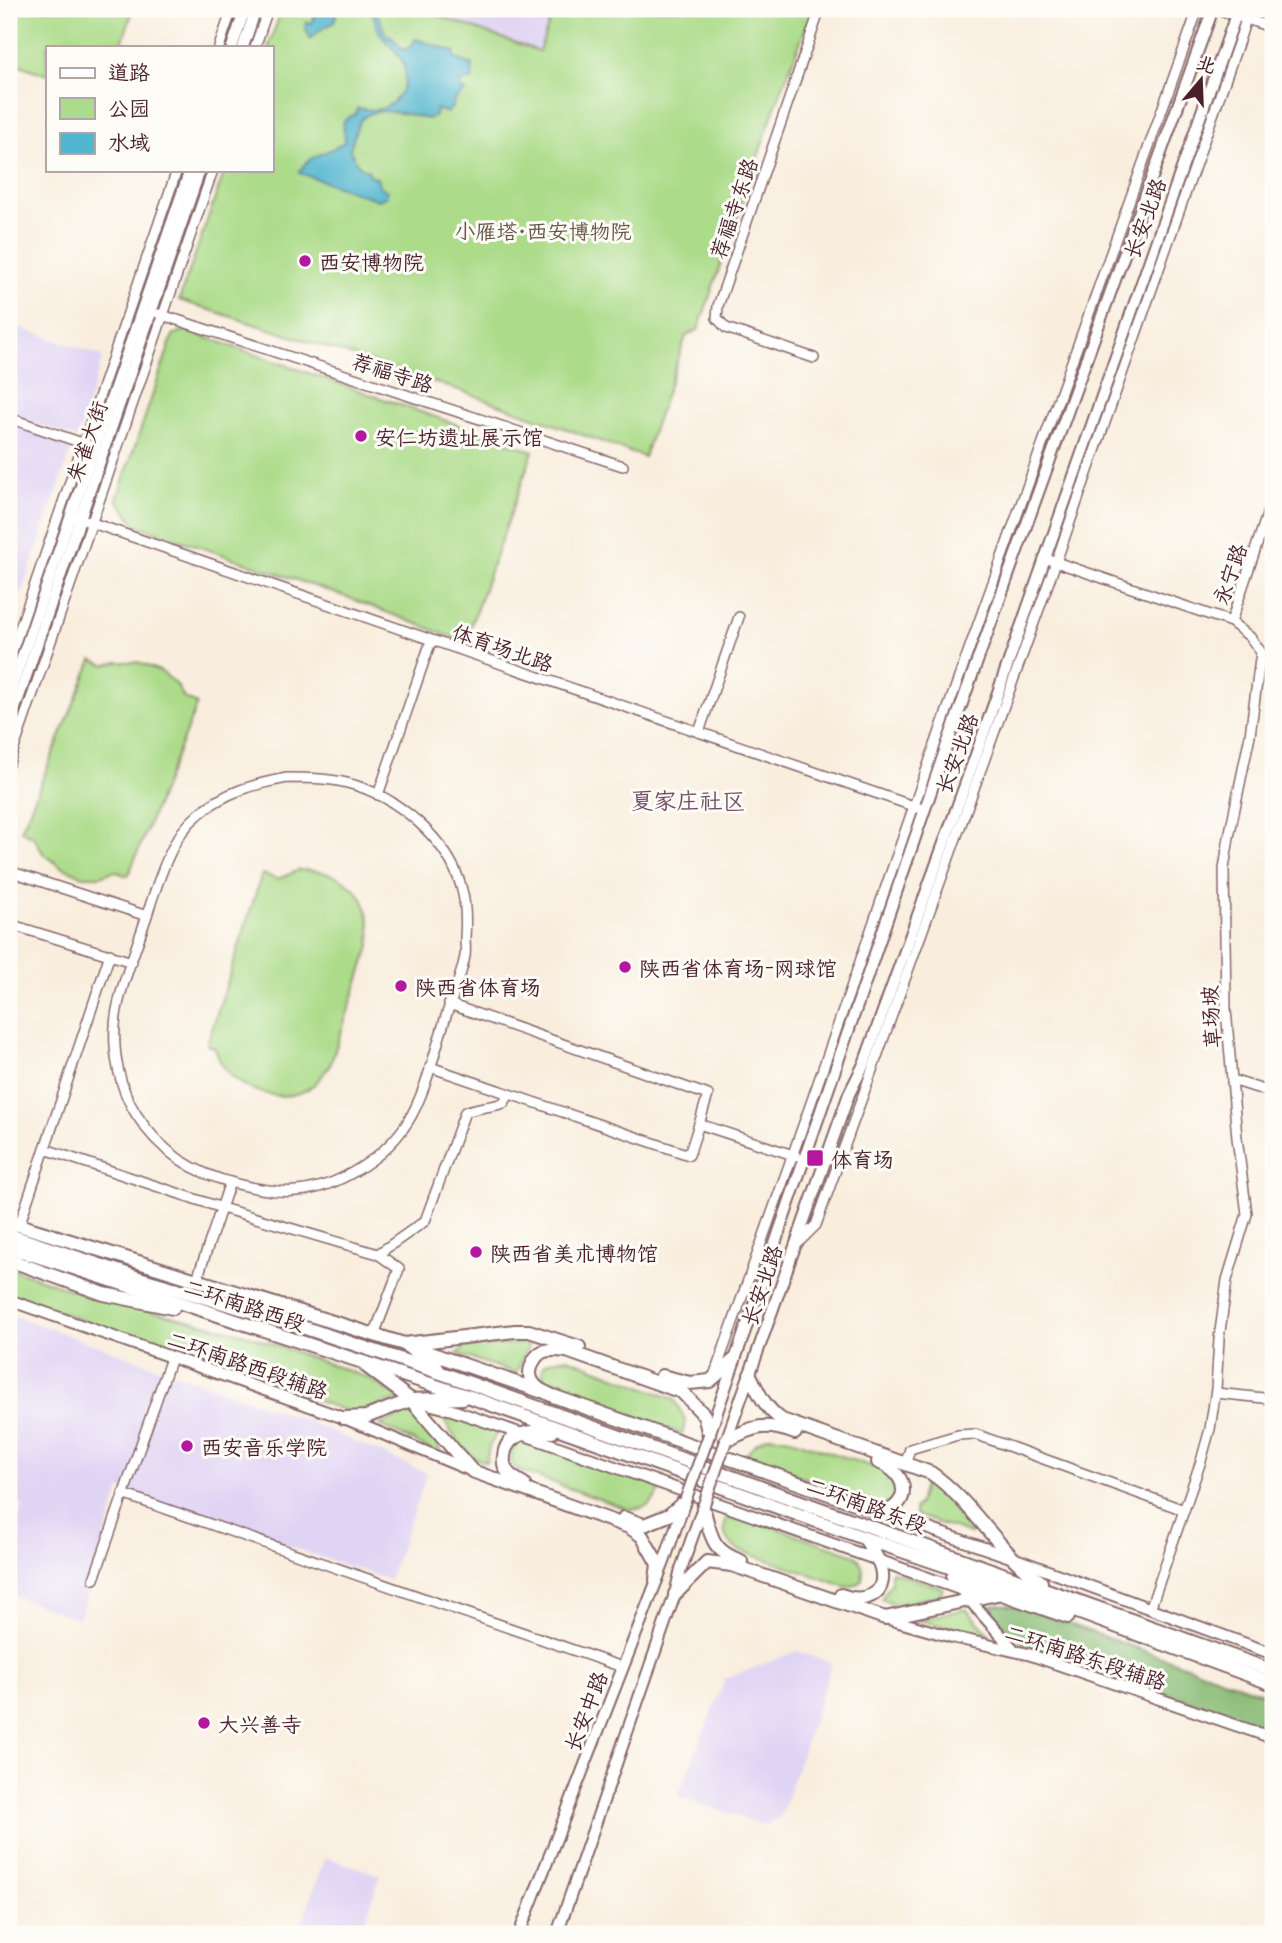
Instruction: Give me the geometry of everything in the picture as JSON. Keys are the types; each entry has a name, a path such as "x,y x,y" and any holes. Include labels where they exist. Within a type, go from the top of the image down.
{"highway":[{"path":"14,1224 278,1319"},
{"name":"二环南路西段","path":"9,1235 236,1321 470,1397"},
{"path":"62,1240 404,1344 883,1513"},
{"name":"二环南路西段","path":"9,1247 278,1319 447,1375"},
{"path":"9,1260 104,1294 236,1321"},
{"path":"404,1344 529,1331 676,1381 690,1383 710,1381 734,1360"},
{"path":"404,1344 447,1375"},
{"path":"553,1396 531,1382 529,1373 542,1352 567,1351 682,1392 704,1415 709,1435"},
{"path":"357,1359 411,1400 472,1471 629,1527 642,1536 658,1564 656,1580"},
{"name":"二环南路东段","path":"447,1375 1273,1671"},
{"path":"750,1375 770,1412 782,1420 931,1474 944,1483 1013,1558 1056,1592"},
{"path":"344,1418 366,1417 411,1400 470,1397"},
{"name":"二环南路东段","path":"470,1397 866,1541 1011,1588 1273,1684"},
{"path":"726,1441 762,1426 780,1427 896,1471 903,1488 898,1503 883,1513 846,1517"},
{"path":"575,1434 536,1430 522,1434 511,1439 504,1449 502,1465 510,1477 524,1484 644,1525 669,1515 685,1501"},
{"path":"704,1507 714,1542 721,1552 734,1559 847,1598 866,1598 878,1590 882,1575 878,1559 866,1541"},
{"path":"866,1541 1001,1594 1273,1692"},
{"path":"675,1594 707,1562 719,1562 885,1618 1001,1594"},
{"path":"1051,1612 1088,1616"}],"main road":[{"path":"232,46 245,9"},
{"path":"243,46 256,9"},
{"name":"长安北路","path":"685,1501 804,1158 919,808 1138,222 1211,9"},
{"path":"1256,9 1273,15"},
{"name":"长安北路","path":"704,1507 849,1094 864,1064 1050,560 1242,13"},
{"name":"朱雀大街","path":"9,726 75,517 93,446 189,172"},
{"name":"朱雀大街","path":"93,446 151,311 199,172"},
{"name":"朱雀大街","path":"9,695 13,671 75,517"},
{"name":"二环南路西段辅路","path":"9,1300 344,1418 472,1471"},
{"path":"411,1400 452,1410 522,1434 960,1589 976,1598 1015,1651"},
{"name":"长安中路","path":"519,1934 685,1501"},
{"path":"557,1934 704,1507"},
{"path":"883,1513 1273,1654"},
{"name":"二环南路东段辅路","path":"885,1618 1015,1651 1273,1738"}],"street":[{"path":"219,46 232,9"},
{"path":"255,46 268,9"},
{"name":"荐福寺东路","path":"814,358 726,328 717,318 718,306 820,9"},
{"path":"713,1378 919,808 1198,9"},
{"path":"1217,9 1242,13 1273,28"},
{"path":"9,660 93,446 176,172"},
{"path":"9,763 212,172"},
{"name":"荐福寺路","path":"151,311 623,466"},
{"path":"9,418 93,446"},
{"name":"永宁路","path":"1231,622 1273,497"},
{"name":"体育场北路","path":"75,517 919,808"},
{"name":"草场坡","path":"1050,560 1231,622 1251,637 1261,652 1250,735 1224,869 1226,1009 1247,1214 1227,1280 1219,1339 1216,1393 1207,1440 1150,1609"},
{"path":"699,732 739,617"},
{"path":"378,795 431,640"},
{"path":"287,778 323,778 348,783 378,795 427,828 448,858 462,889 466,922 465,956 430,1067 407,1123 387,1146 351,1174 331,1183 298,1191 262,1190 230,1182 183,1164 150,1136 133,1110 121,1084 116,1055 115,1025 132,962 170,852 181,834 199,814 228,794 255,784 287,778"},
{"path":"9,871 147,916"},
{"path":"9,924 132,962"},
{"path":"14,1224 45,1149 110,954"},
{"path":"430,1067 689,1155 708,1096 449,1004"},
{"path":"1232,1080 1273,1093"},
{"path":"378,1254 425,1221 465,1112 504,1103 509,1094"},
{"path":"699,1124 804,1158"},
{"path":"45,1149 222,1208 378,1254 399,1269 374,1335"},
{"path":"197,1279 230,1182"},
{"path":"94,1579 171,1358"},
{"path":"1216,1393 1273,1399"},
{"path":"905,1464 910,1449 958,1435 975,1434 1184,1510"},
{"path":"124,1494 622,1667"}],"shaded area":[{"path":"423,9 553,9 538,50"},
{"path":"9,324 103,356 77,438 9,414"},
{"path":"9,423 73,445 9,628"},
{"name":"西安音乐学院","path":"9,1314 303,1419 427,1473 389,1580 120,1489 79,1619 9,1594 9,1545 23,1505 9,1499"},
{"path":"797,1651 832,1663 781,1816 765,1826 678,1796 725,1679"},
{"path":"325,1857 380,1875 361,1934 298,1934"}],"green space":[{"path":"9,9 133,9 121,46 46,46 46,75 9,61"},
{"name":"小雁塔·西安博物院","path":"282,9 419,9 539,51 554,9 813,9 774,110 698,330 686,336 644,457 459,390 179,300 224,172 273,172 273,46 268,46"},
{"path":"185,330 533,451 465,642 349,598 136,525 117,499 173,335"},
{"path":"92,660 105,665 138,662 162,672 176,684 184,698 197,704 128,876 114,871 100,876 83,876 61,867 43,853 34,837 21,831"},
{"path":"299,870 332,875 355,890 368,913 370,946 330,1065 308,1089 297,1094 272,1095 238,1081 221,1063 215,1048 207,1045 262,874 278,879"},
{"path":"9,1268 89,1296 242,1333 368,1378 401,1399 352,1413 9,1295"},
{"path":"529,1344 516,1373 457,1354 466,1347"},
{"path":"568,1358 674,1399 686,1421 682,1434 548,1386 542,1372 545,1364"},
{"path":"413,1411 440,1445 438,1453 380,1425"},
{"path":"444,1412 494,1429 496,1434 489,1447 486,1462 471,1456 459,1443 440,1414"},
{"path":"770,1436 791,1439 888,1472 896,1485 895,1500 884,1506 745,1457 755,1444"},
{"path":"529,1440 661,1487 649,1505 640,1509 627,1509 515,1469 511,1458 512,1450 518,1444"},
{"path":"924,1484 935,1487 972,1531 971,1534 915,1513"},
{"path":"728,1511 855,1555 862,1566 862,1580 847,1587 738,1550 726,1538 725,1523"},
{"path":"891,1571 943,1588 940,1595 897,1605 881,1599 891,1583"},
{"path":"998,1604 1022,1607 1273,1697 1273,1731 1024,1644 991,1614 991,1606"},
{"path":"966,1609 991,1636 916,1620"}],"water":[{"path":"312,9 335,9 336,17 333,23 310,39 305,26 307,22 312,23 315,14"},
{"path":"371,9 376,9 386,35 391,36 403,50 410,47 416,39 455,52 454,58 473,65 472,80 460,82 460,87 465,91 454,101 448,113 436,109 435,115 428,119 382,111 372,113 359,123 350,149 359,165 369,171 369,175 377,178 380,187 388,191 386,197 378,200 299,173 307,162 345,141 344,122 356,114 357,108 379,109 393,102 402,90 405,75 402,60 381,35"}],"place":[{"name":"西安博物院","path":"305,261"},
{"name":"安仁坊遗址展示馆","path":"361,436"},
{"name":"陕西省体育场-网球馆","path":"625,967"},
{"name":"陕西省体育场","path":"401,986"},
{"name":"体育场","path":"815,1158"},
{"name":"陕西省美术博物馆","path":"476,1252"},
{"name":"西安音乐学院","path":"187,1446"},
{"name":"大兴善寺","path":"204,1723"}],"district":[{"name":"夏家庄社区","path":"688,800"}]}
